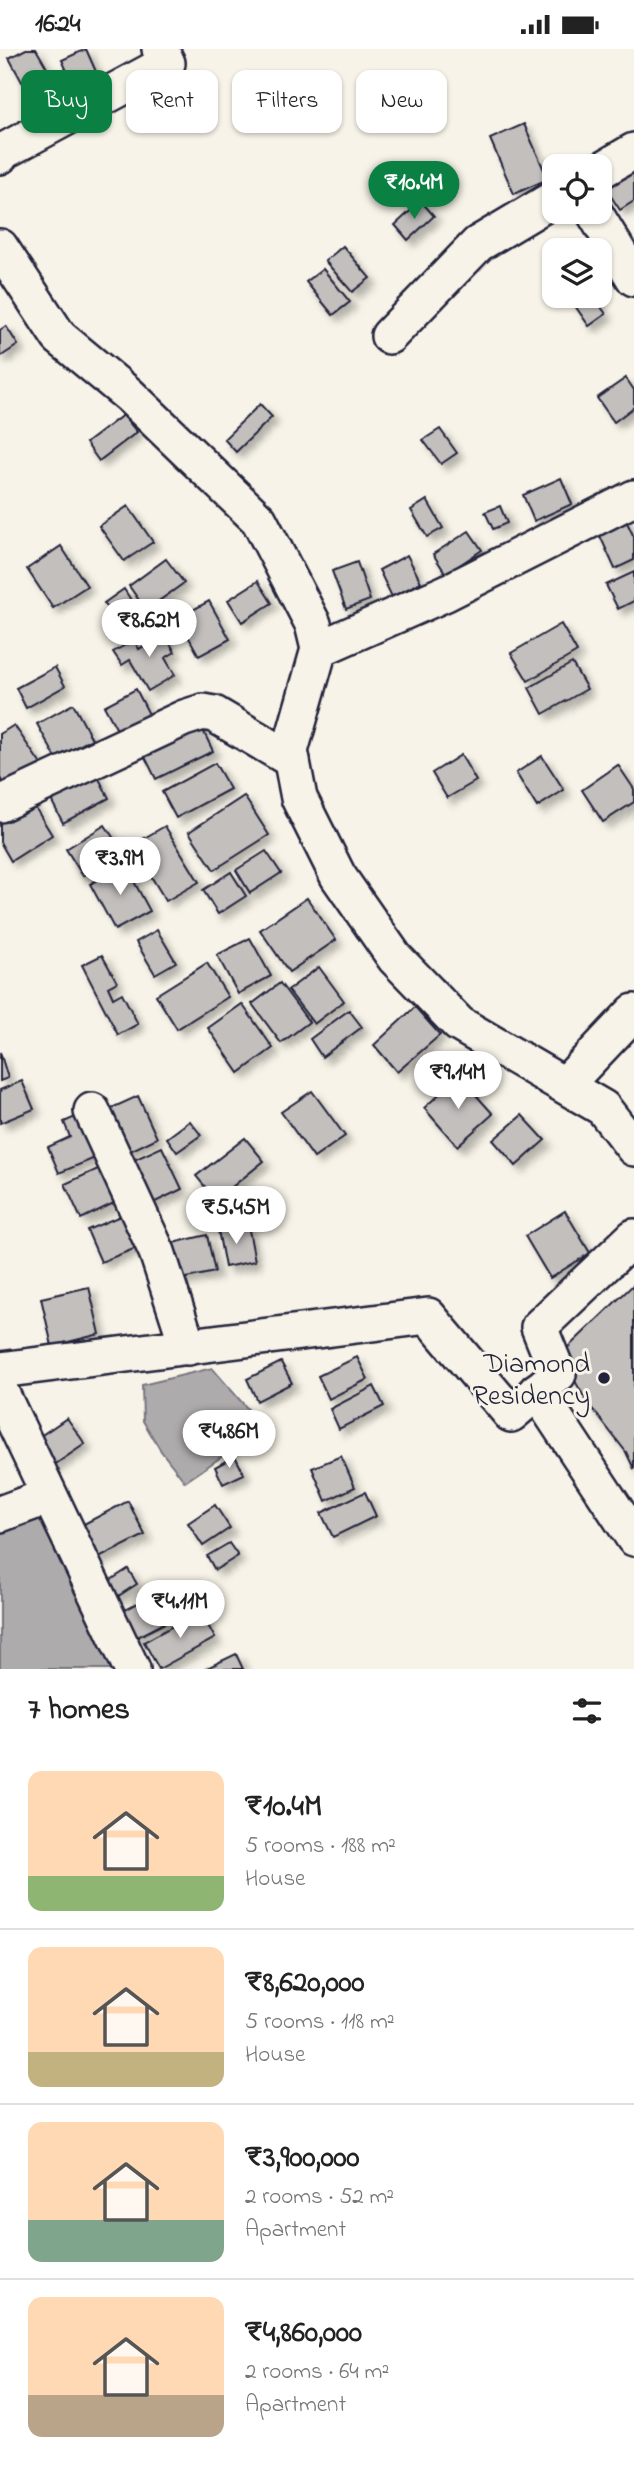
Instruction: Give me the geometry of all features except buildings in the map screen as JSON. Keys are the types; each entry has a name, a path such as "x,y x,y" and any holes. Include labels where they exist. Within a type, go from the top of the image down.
{"street":[{"path":"0,156 2,152 167,63 160,49"},
{"path":"612,164 634,151"},
{"path":"388,336 478,244 542,206"},
{"path":"601,224 634,278"},
{"path":"0,247 59,337 129,395 259,520 313,624 319,649 290,751 299,798 338,876 395,958 459,1024 603,1108 634,1148"},
{"path":"319,649 446,593 634,498"},
{"path":"0,804 184,718 203,712 214,714 292,759"},
{"path":"565,1086 634,1012"},
{"path":"92,1111 157,1252 188,1347"},
{"path":"0,1370 428,1316 511,1414 558,1374 539,1327 634,1237"},
{"path":"0,1391 132,1669"},
{"path":"537,1391 634,1538"},
{"path":"0,1514 49,1496"}],"shaded area":[{"path":"212,1368 252,1414 240,1444 185,1482 161,1451 143,1421 142,1385"},
{"path":"47,1507 128,1669 0,1669 0,1533"}],"place":[{"name":"Diamond Residency","path":"604,1378"}]}
